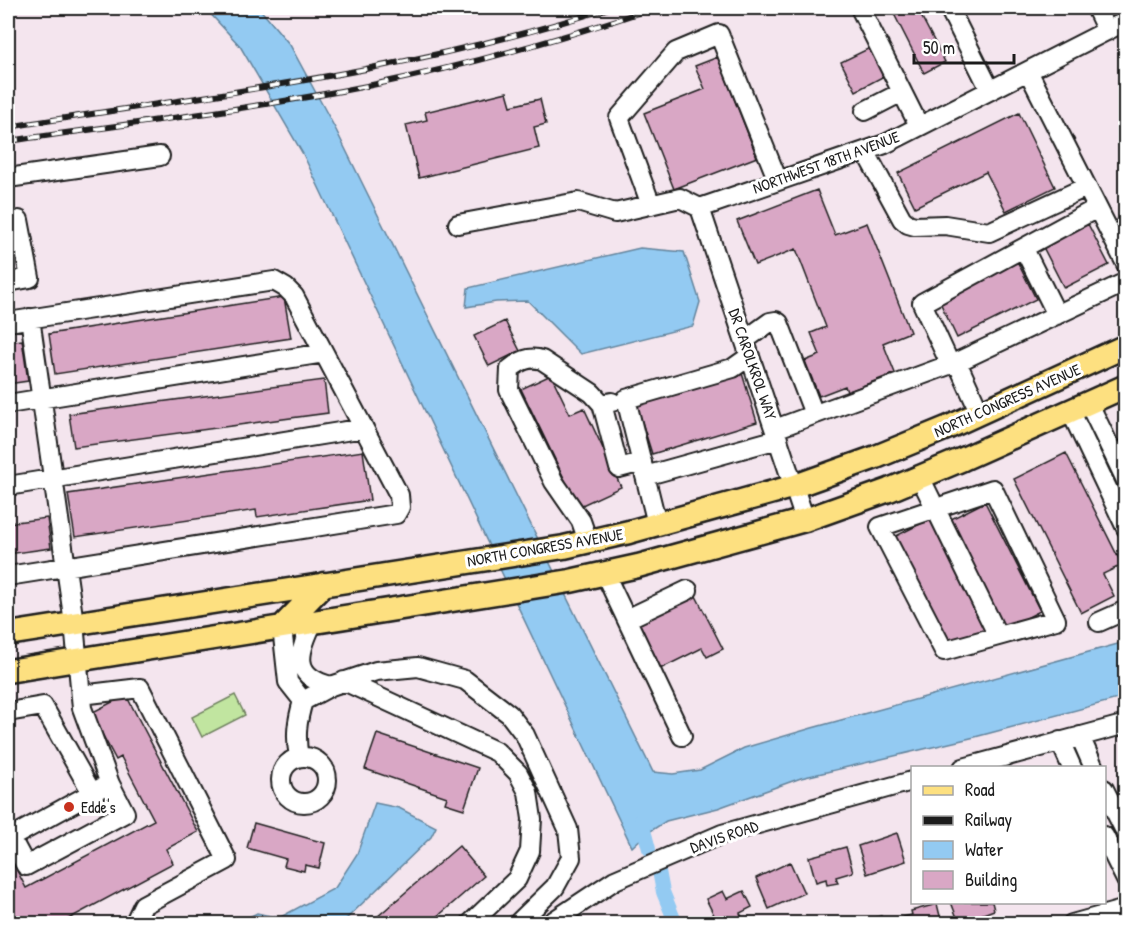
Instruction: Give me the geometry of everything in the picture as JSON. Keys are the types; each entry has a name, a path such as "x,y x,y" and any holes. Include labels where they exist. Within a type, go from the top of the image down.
{"main road":[{"name":"NORTH CONGRESS AVENUE","path":"8,634 564,547 657,524 795,486 876,457 980,413 1125,346"},
{"path":"8,671 570,582 605,574 805,520 920,477 1125,386"},
{"path":"282,627 324,584"}],"street":[{"path":"860,8 919,126"},
{"path":"948,8 990,90"},
{"path":"1095,8 1107,31"},
{"name":"NORTHWEST 18TH AVENUE","path":"700,208 885,144 1125,21"},
{"path":"651,205 619,118 676,52 719,34 778,181"},
{"path":"1028,71 1125,264"},
{"path":"865,111 902,92"},
{"path":"865,151 902,219 915,226 945,225 989,232 1086,187"},
{"path":"8,178 160,156"},
{"path":"458,224 578,202 615,213 680,198 700,208"},
{"name":"DR CAROLKROL WAY","path":"700,208 805,520"},
{"path":"980,413 922,303 1097,208"},
{"path":"8,222 20,220 30,278 8,282"},
{"path":"1024,249 1057,315"},
{"path":"8,322 274,281 294,296 399,495 400,507 396,514 8,576"},
{"path":"588,541 581,521 554,482 509,390 510,369 527,359 542,360 592,393 602,404 619,468 643,469 777,434 814,414 954,363 1125,282"},
{"path":"30,318 74,624 82,708 110,783 125,813 26,866 9,838 110,783"},
{"path":"602,404 733,368 770,322 776,321 779,323 814,414"},
{"path":"8,404 324,353"},
{"path":"626,399 657,524"},
{"path":"1079,406 1120,452 1125,480"},
{"path":"1079,406 1125,528"},
{"path":"8,486 364,428"},
{"path":"920,477 998,636"},
{"path":"993,489 1056,620 998,636 944,651 880,527 993,489"},
{"path":"605,574 682,736"},
{"path":"627,619 688,590"},
{"path":"1099,622 1125,610"},
{"path":"313,622 301,647 304,669 311,677 320,683 338,684 496,752 518,773 528,792 532,819 530,851 517,879 470,924"},
{"path":"282,627 288,682 298,695"},
{"path":"298,695 376,671 418,668 465,680 509,714 525,735 568,829 571,858 555,887 517,924"},
{"path":"299,757 296,742 298,695 311,677"},
{"path":"81,694 140,688 227,860 143,905 134,924"},
{"path":"9,712 43,706 92,793"},
{"path":"970,766 1125,724"},
{"path":"1080,736 1093,766"},
{"path":"1060,741 1071,766"},
{"name":"DAVIS ROAD","path":"549,924 615,880 722,834 911,781"},
{"path":"528,792 547,784"},
{"path":"1106,793 1125,833"},
{"path":"1106,840 1125,880"},
{"path":"1072,924 1125,909"}],"green space":[{"path":"235,695 245,715 202,737 192,717"}],"water":[{"path":"205,8 259,8 290,45 336,130 653,772 673,774 700,770 744,748 1125,642 1125,697 975,737 801,778 718,808 666,821 646,834 632,847 303,154 240,46"},
{"path":"640,248 684,252 700,302 693,326 581,354 528,301 496,302 466,307 468,288"},
{"path":"375,803 399,808 436,827 431,837 342,923 237,923 257,913 279,918 335,888 357,854"}],"building":[{"path":"891,8 917,8 945,62 924,73"},
{"path":"874,46 888,74 856,91 841,62"},
{"path":"718,57 757,157 674,189 644,113 705,89 695,66"},
{"path":"507,92 511,106 540,99 546,124 534,127 539,148 419,178 406,125 427,120 425,112"},
{"path":"1019,113 1055,187 1006,211 986,172 915,207 898,173"},
{"path":"817,190 835,235 867,223 910,332 883,343 895,373 847,392 845,386 819,396 805,361 820,355 811,333 826,327 796,249 755,265 737,221"},
{"path":"1088,224 1109,265 1064,288 1043,247"},
{"path":"1016,259 1036,299 957,338 938,298"},
{"path":"284,297 291,338 55,374 49,334"},
{"path":"505,321 520,351 489,366 474,336"},
{"path":"22,340 28,381 8,384 8,342"},
{"path":"741,370 757,422 652,454 636,403"},
{"path":"551,375 570,414 584,408 621,487 578,507 521,389"},
{"path":"324,380 328,413 74,447 69,414"},
{"path":"363,451 370,500 257,517 256,510 75,537 68,494"},
{"path":"1066,453 1122,565 1103,574 1114,596 1081,613 1014,479"},
{"path":"985,502 1040,611 1005,629 949,520"},
{"path":"47,518 51,548 8,554 8,523"},
{"path":"930,519 985,631 948,648 894,537"},
{"path":"695,594 723,649 707,657 702,648 660,669 637,624"},
{"path":"126,695 198,832 166,849 173,863 59,924 8,924 8,853 26,888 154,820 121,757 116,760 91,713"},
{"path":"377,734 478,768 464,809 445,803 447,797 365,769"},
{"path":"254,823 325,843 319,868 305,865 304,871 284,866 286,859 247,848"},
{"path":"897,833 906,861 867,874 858,846"},
{"path":"459,846 484,876 429,924 369,924"},
{"path":"846,847 853,872 836,877 838,883 827,885 826,879 816,882 809,857"},
{"path":"790,862 804,893 769,909 756,878"},
{"path":"723,891 727,899 744,891 752,907 740,913 744,921 729,924 726,917 717,921 706,899"},
{"path":"937,904 942,924 901,924 899,918 912,915 911,911"},
{"path":"952,904 992,904 994,910 959,923"},
{"path":"881,916 883,924 852,924"}],"waterway":[{"path":"641,819 649,849"},
{"path":"659,871 663,892 676,924"}],"railway":[{"path":"8,127 235,92 387,65 462,49 609,8"},
{"path":"8,141 236,109 372,85 514,51 653,8"}],"place":[{"name":"Edde's","path":"69,807"}]}
